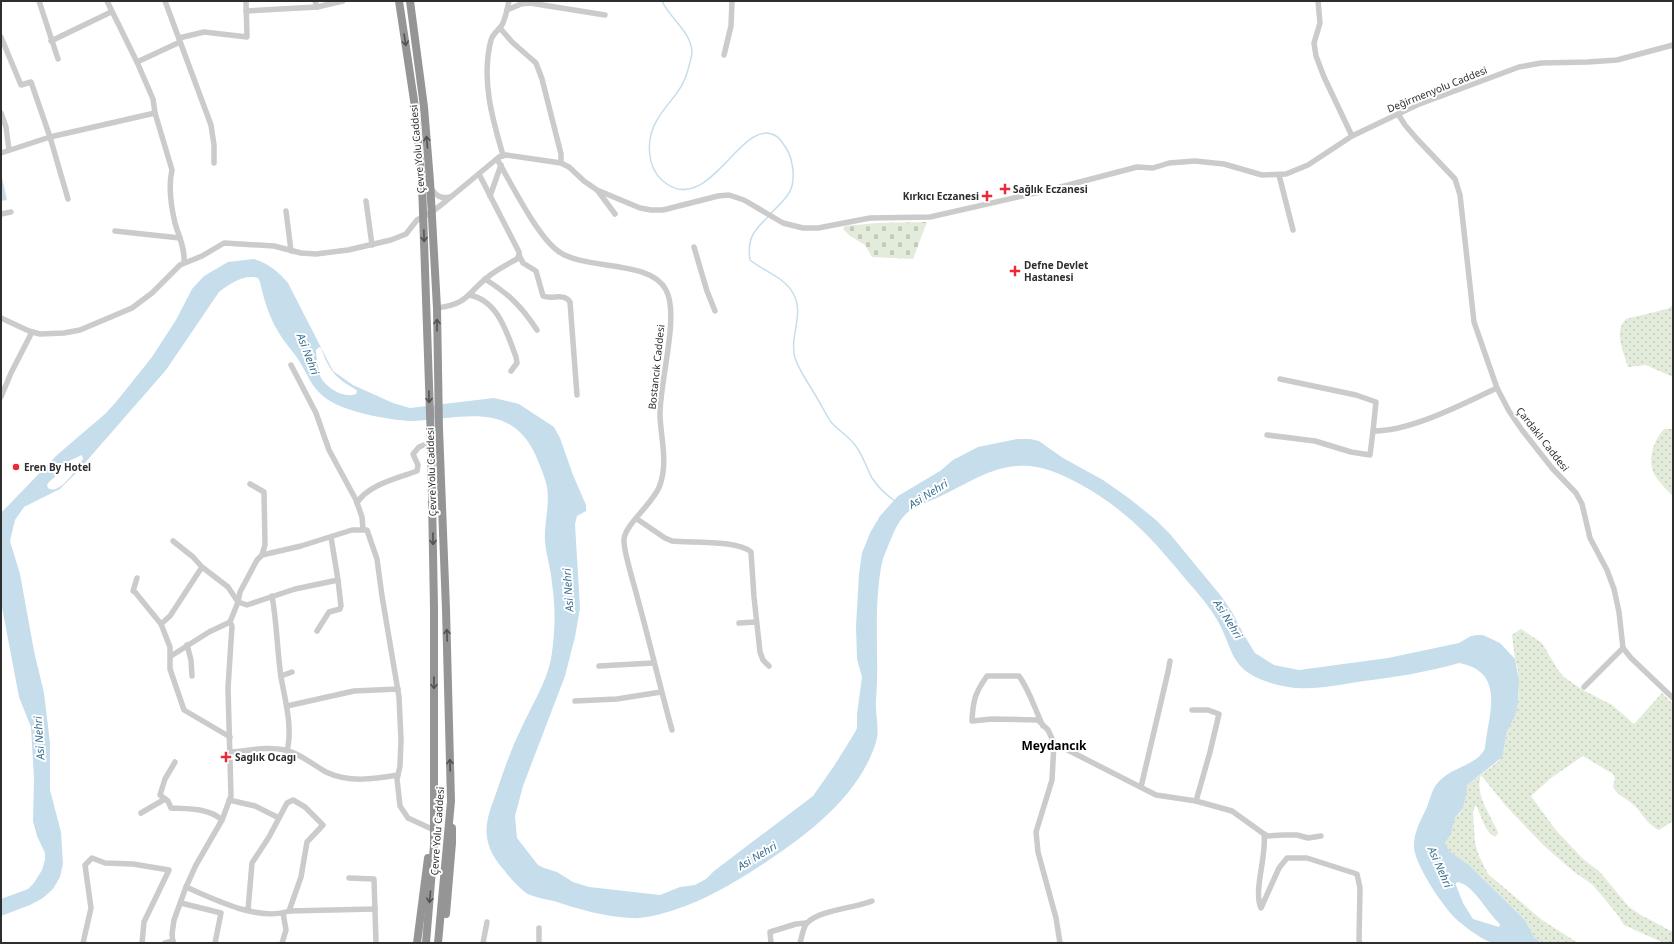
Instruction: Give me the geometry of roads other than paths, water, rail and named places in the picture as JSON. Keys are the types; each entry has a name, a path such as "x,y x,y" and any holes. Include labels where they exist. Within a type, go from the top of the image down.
{"highway":[{"name":"Çevre Yolu Caddesi","path":"399,1 415,107 423,215 429,430 431,442 434,608 434,830 426,943"},
{"name":"Çevre Yolu Caddesi","path":"410,1 424,107 432,212 437,308 437,364 451,801 438,943"},
{"path":"442,943 452,843 451,801"},
{"path":"417,943 421,904 434,830"}],"street":[{"path":"39,1 58,59"},
{"path":"107,1 137,62 153,99 155,113 172,170 170,179 172,209 184,251 184,262"},
{"path":"165,1 206,108 211,125 214,145 214,163"},
{"path":"137,62 180,40 204,32 247,37 246,1"},
{"path":"315,1 317,7"},
{"path":"246,11 317,7 343,1"},
{"path":"1,318 40,334 76,331 126,311 146,298 184,262 202,256 224,243 269,246 308,254 325,254 372,245 406,234 416,220 423,215 432,212 503,155 495,129 487,84 491,41 494,34 500,28 510,1"},
{"path":"724,55 731,26 732,1"},
{"path":"1318,1 1320,23 1314,43 1316,56 1324,77 1352,136"},
{"path":"507,10 521,4 530,3 605,15"},
{"path":"51,41 112,12"},
{"path":"500,28 512,42 536,63 542,79 561,154 561,163"},
{"path":"1,37 21,85 30,82 50,137 68,199"},
{"name":"Değirmenyolu Caddesi","path":"503,155 510,154 561,163 569,167 584,181 598,190 640,208 657,211 671,209 718,196 734,195 789,225 811,228 870,218 938,216 1053,189 1137,167 1153,168 1169,163 1208,162 1234,167 1262,175 1279,175 1308,165 1352,136 1398,114 1448,93 1530,64 1548,62 1610,61 1673,45"},
{"path":"1,113 6,127 9,150"},
{"path":"1,153 50,137 155,113"},
{"name":"Çardaklı Caddesi","path":"1398,114 1416,139 1455,179 1460,195 1474,322 1497,388 1509,411 1522,430 1552,468 1576,493 1582,504 1590,538 1607,570 1614,589 1619,612 1623,648"},
{"name":"Bostancık Caddesi","path":"497,159 539,229 559,252 575,260 624,268 647,274 657,280 668,293 670,312 668,345 660,406 664,469 659,489 627,531 624,539 653,663 672,730"},
{"path":"490,196 501,165"},
{"path":"480,174 523,263 536,271 544,296 546,298 562,296 570,302 577,395"},
{"path":"1279,175 1293,230"},
{"path":"430,187 436,195 444,198 451,197"},
{"path":"598,190 615,214"},
{"path":"366,201 372,245"},
{"path":"286,211 291,251"},
{"path":"1,214 11,212"},
{"path":"115,231 180,238"},
{"path":"694,248 707,291 715,311"},
{"path":"437,308 451,306 469,295 485,279 517,259 519,255"},
{"path":"485,279 509,295 524,311 537,330"},
{"path":"469,295 480,297 496,312 501,320 516,357 517,363 511,371"},
{"path":"1,397 11,373 32,332"},
{"path":"291,366 316,413 329,450 358,503 363,529"},
{"path":"1267,435 1315,440 1365,455 1370,455 1376,402 1280,379"},
{"path":"1373,431 1387,430 1414,423 1450,410 1497,388"},
{"path":"358,503 361,497 369,490 417,471 418,465 414,454 419,448 431,442"},
{"path":"165,943 173,942 172,934 174,920 186,887 196,865 222,820 230,796 228,688 232,626 230,622 243,587 257,560 262,555 265,545 264,492 250,484"},
{"path":"636,519 672,541 730,545 750,551 752,556 756,622 762,657 769,666"},
{"path":"262,555 301,546 352,530 367,530 377,559 398,689 401,740 400,766 398,775 400,806 408,818 434,830"},
{"path":"317,631 329,612 340,609 341,606 331,537"},
{"path":"173,541 228,587 238,602 247,605 295,589 338,580"},
{"path":"161,624 170,616 202,566"},
{"path":"137,578 133,591 161,624 170,647 170,669 184,710 230,737"},
{"path":"272,596 286,706 289,742 287,751"},
{"path":"170,656 209,632 230,622"},
{"path":"739,623 756,622"},
{"path":"187,645 191,660 192,676"},
{"path":"1584,687 1623,648 1631,658 1673,698"},
{"path":"1141,787 1170,661"},
{"path":"599,666 653,663"},
{"path":"281,676 292,672"},
{"path":"1043,726 1025,684 1019,676 987,676 977,690 973,705 972,721 992,719 1038,720 1043,726 1048,730 1054,743 1052,780 1036,832 1038,852 1056,918 1060,943"},
{"path":"286,706 354,691 398,689"},
{"path":"575,701 618,699 662,692"},
{"path":"1192,710 1208,710 1219,714 1196,801"},
{"path":"1054,743 1156,795 1196,801 1232,811 1268,836 1297,835 1308,838 1321,836"},
{"path":"230,752 264,748 287,751 300,756 327,772 348,779 372,779 398,775"},
{"path":"175,762 165,779 160,795 168,801 171,808 209,811 217,815 222,820"},
{"path":"141,813 165,799"},
{"path":"229,800 255,806 279,818"},
{"path":"248,910 252,863 269,837 287,803 293,800 305,807 323,825 307,842 301,877 286,912 286,930 282,943"},
{"path":"1264,834 1264,859 1257,900 1260,908 1279,868 1287,858 1307,858 1346,870 1357,874 1360,888 1360,943"},
{"path":"83,943 91,908 85,865 92,858 106,863 133,864 169,870 144,922 142,943"},
{"path":"349,878 374,879 376,943"},
{"path":"186,887 224,903 260,914 375,909"},
{"path":"771,943 770,932 796,924 806,923 815,917 834,910 861,905 872,901"},
{"path":"181,903 222,914"},
{"path":"215,943 224,903"},
{"path":"483,943 487,922"},
{"path":"800,943 806,923"},
{"path":"539,943 540,928"}],"water":[{"path":"1,173 7,200 1,201"},
{"name":"Asi Nehri","path":"254,259 269,265 281,275 288,283 333,371 353,385 393,403 410,408 494,398 519,404 554,427 560,438 573,475 586,505 586,511 577,516 575,524 580,608 575,637 565,676 523,786 515,816 517,838 538,865 557,872 573,882 589,887 660,895 680,887 695,885 706,879 714,871 813,796 834,766 857,728 857,714 862,677 857,659 856,626 859,574 862,553 870,533 880,516 898,496 940,471 953,460 978,447 1017,439 1030,439 1039,441 1063,458 1103,480 1156,520 1170,534 1221,596 1232,612 1255,653 1274,665 1299,670 1388,658 1459,643 1471,636 1477,635 1483,635 1500,643 1515,659 1519,681 1518,702 1515,716 1507,731 1503,754 1500,759 1467,785 1463,808 1455,818 1451,833 1445,843 1449,851 1469,865 1525,920 1534,937 1541,943 1494,943 1467,928 1455,918 1437,895 1419,865 1414,848 1418,827 1436,785 1448,774 1476,759 1485,748 1491,709 1491,696 1489,685 1484,675 1474,668 1459,663 1412,674 1316,688 1293,688 1281,686 1255,677 1239,664 1216,618 1205,602 1147,535 1123,513 1095,493 1064,476 1033,466 1007,467 980,476 912,509 902,518 883,559 880,571 877,606 876,706 878,732 876,742 868,762 857,780 829,813 812,828 795,842 760,866 718,891 685,906 653,916 631,918 603,915 526,893 511,879 494,857 489,846 487,831 490,809 506,764 517,737 546,677 551,659 554,631 554,602 545,541 548,494 545,479 536,456 526,438 513,427 499,420 467,416 404,421 382,418 358,412 347,409 330,401 314,387 298,359 275,327 265,302 260,282 258,278 252,277 237,280 219,292 166,370 77,472 60,489 24,507 15,520 10,541 20,574 34,651 44,693 50,743 50,790 61,832 63,864 60,877 53,889 43,898 30,905 1,916 1,899 28,889 34,883 42,870 45,860 45,853 37,836 33,821 34,779 31,727 19,697 1,602 1,513 57,455 105,414 116,402 152,357 176,320 192,289 204,276 228,262","holes":["319,347 321,348 333,372 342,381 355,389 357,391 356,394 341,394 336,392 324,382 320,376 316,357 316,350","82,455 83,459 63,485 58,488 48,488 48,483 70,460","1458,882 1464,884 1474,893 1500,924 1499,927 1473,919 1463,903 1456,883"]}],"waterway":[{"path":"662,1 670,14 684,31 691,45 692,52 683,83 653,127 650,144 653,168 663,181 679,189 695,187 710,178 750,139 763,133 776,136 783,143 790,156 793,181 791,190 783,201 770,214"},
{"path":"768,217 758,227 752,236 749,246 750,260 779,278 793,293 798,309 794,350 795,358 800,369 831,422 855,445 874,481 895,501"}],"place":[{"name":"Sağlık Eczanesi","path":"1005,189"},
{"name":"Kırkıcı Eczanesi","path":"987,196"},
{"name":"Defne Devlet Hastanesi","path":"1015,271"},
{"name":"Eren By Hotel","path":"16,467"},
{"name":"Saglık Ocagı","path":"226,757"}],"district":[{"name":"Meydancık","path":"1054,746"}]}
